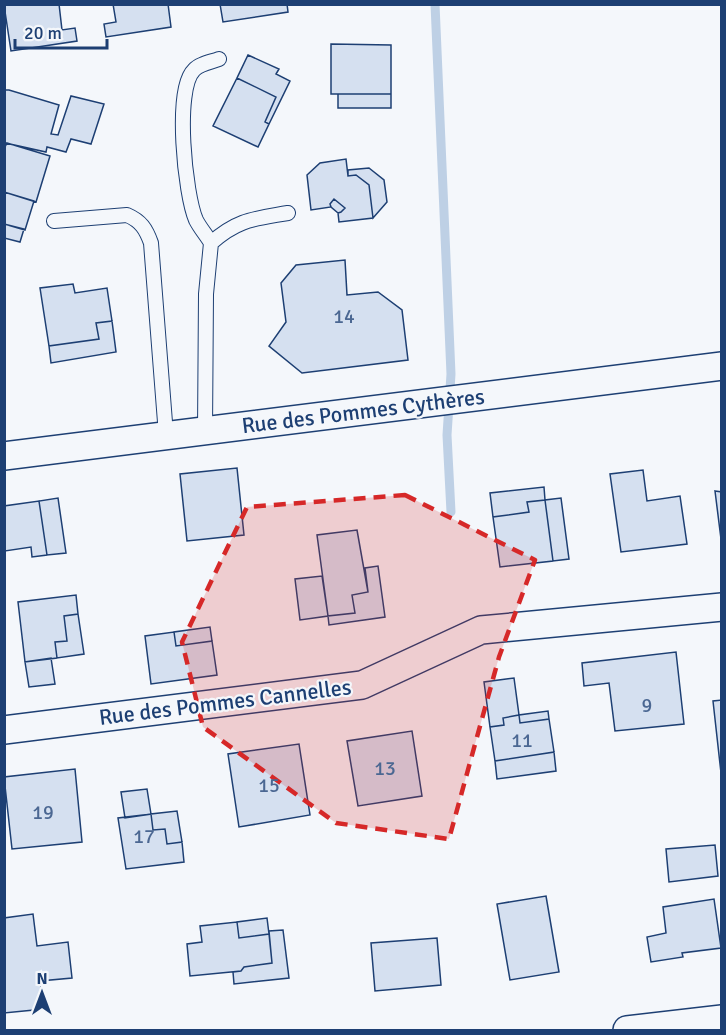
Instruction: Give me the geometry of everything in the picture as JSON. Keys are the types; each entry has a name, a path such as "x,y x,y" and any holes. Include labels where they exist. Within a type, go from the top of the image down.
{"street":[{"name":"Rue des Pommes Cythères","path":"4,456 722,366"},
{"name":"Rue des Pommes Cannelles","path":"4,730 362,685 482,630 722,607"},
{"path":"627,1030 722,1019"}],"lane":[{"path":"205,430 206,294 211,243 196,219 187,188 184,95 187,80 195,69 219,59"},
{"path":"211,243 226,230 242,221 288,213"},
{"path":"54,221 127,215 138,219 146,230 151,243 166,435"}],"highlighted area":[{"path":"405,495 535,560 499,657 449,839 336,823 203,727 182,642 247,507"}],"building":[{"path":"59,4 62,30 75,28 77,41 11,51 4,5"},
{"path":"113,4 168,4 171,27 106,37 104,24 116,22"},
{"path":"220,4 287,4 288,12 223,22"},
{"path":"331,44 391,45 391,94 331,94"},
{"path":"248,55 279,69 276,74 290,81 269,124 265,122 276,97 237,78"},
{"path":"237,78 276,97 265,122 269,124 258,147 213,126"},
{"path":"4,90 59,105 51,134 58,135 71,96 104,104 91,144 71,139 66,152 47,147 46,152 5,143 4,146"},
{"path":"338,94 391,94 391,108 338,108"},
{"path":"7,143 50,156 36,202 4,192 4,149"},
{"path":"346,159 348,176 356,175 369,185 373,218 339,222 338,213 345,208 334,199 330,204 331,207 311,210 307,175 320,163"},
{"path":"369,168 384,180 387,202 373,218 369,185 356,175 348,176 348,170"},
{"path":"4,192 34,201 25,230 4,224"},
{"path":"334,199 345,208 341,212 338,213 331,207 330,204"},
{"path":"4,224 24,229 20,242 4,238"},
{"path":"345,260 347,295 378,292 402,310 408,360 302,373 269,346 286,322 281,283 296,265"},
{"path":"73,284 75,293 107,288 112,321 96,323 99,339 49,346 40,288"},
{"path":"112,321 116,352 51,363 49,346 99,339 96,323"},
{"path":"237,468 244,535 187,541 180,474"},
{"path":"643,470 647,501 680,496 687,544 621,552 610,474"},
{"path":"544,487 545,500 527,502 529,512 493,517 490,493"},
{"path":"715,491 722,492 722,539 721,539"},
{"path":"58,498 66,553 47,555 39,501"},
{"path":"561,498 569,559 553,561 545,500"},
{"path":"545,500 553,561 500,567 493,517 529,512 527,502"},
{"path":"39,501 47,555 32,557 31,547 5,551 4,506"},
{"path":"357,530 368,592 352,595 355,613 328,616 317,535"},
{"path":"378,566 385,617 329,625 328,616 355,613 352,595 368,592 365,568"},
{"path":"322,576 328,616 300,620 295,579"},
{"path":"76,595 78,614 64,616 67,641 55,642 57,658 25,662 18,602"},
{"path":"78,614 84,654 57,658 55,642 67,641 64,616"},
{"path":"210,627 212,641 176,646 174,632"},
{"path":"174,632 176,646 212,641 217,675 151,684 145,636"},
{"path":"676,652 684,724 615,731 609,683 584,686 582,663"},
{"path":"51,658 55,684 29,687 25,662"},
{"path":"514,678 519,715 503,718 504,725 490,727 484,682"},
{"path":"722,700 722,782 713,701"},
{"path":"548,711 549,719 520,723 519,715"},
{"path":"519,715 520,723 549,719 554,752 495,761 490,727 504,725 503,718"},
{"path":"412,731 422,796 358,806 347,741"},
{"path":"299,744 310,815 239,827 228,754"},
{"path":"554,752 556,771 497,779 495,761"},
{"path":"75,769 82,842 12,849 4,777"},
{"path":"147,789 151,814 125,818 121,792"},
{"path":"177,811 182,842 167,844 165,829 153,830 151,814"},
{"path":"151,814 153,830 165,829 167,844 182,842 184,862 126,869 118,818"},
{"path":"715,845 718,876 669,882 666,849"},
{"path":"546,896 559,972 510,980 497,904"},
{"path":"714,899 721,948 682,953 683,957 651,962 647,937 666,933 663,907"},
{"path":"33,914 37,946 68,942 72,978 40,981 44,1009 4,1013 4,918"},
{"path":"267,918 269,934 239,938 237,922"},
{"path":"237,922 239,938 269,934 272,963 244,967 241,971 190,976 187,944 202,942 200,926"},
{"path":"283,930 289,978 234,984 233,972 241,971 244,967 272,963 269,931"},
{"path":"437,938 441,985 375,991 371,943"}],"waterway":[{"path":"435,4 451,374 447,435 451,512"}]}
